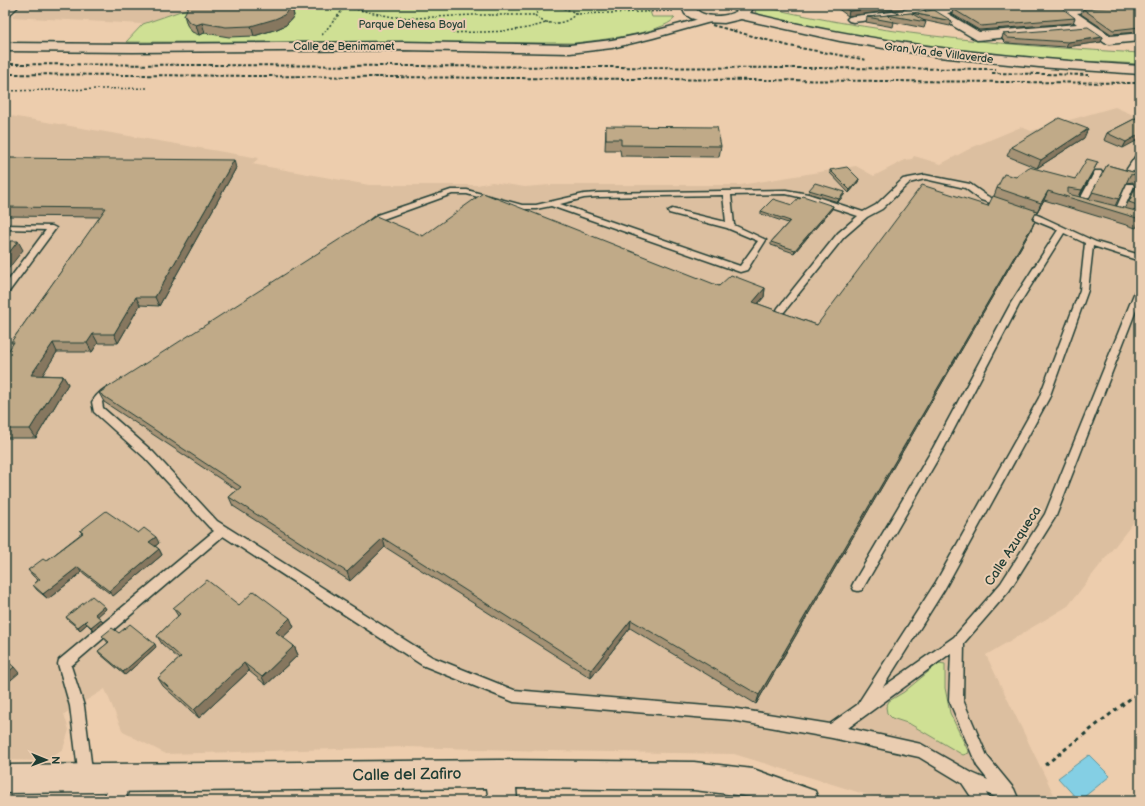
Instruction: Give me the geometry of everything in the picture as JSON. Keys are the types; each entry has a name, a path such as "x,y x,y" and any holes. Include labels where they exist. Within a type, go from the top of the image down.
{"street":[{"path":"5,14 16,5"},
{"path":"927,9 989,5"},
{"path":"1062,8 1124,5"},
{"path":"1062,8 1109,40 1140,36"},
{"path":"690,9 710,18 727,19 745,9"},
{"name":"Calle de Benimamet","path":"681,26 690,9"},
{"name":"Gran Vía de Villaverde","path":"745,9 819,34 920,51 1045,65 1140,69"},
{"path":"927,9 977,36 1089,26"},
{"path":"853,19 906,14"},
{"name":"Calle de Benimamet","path":"5,48 402,46 570,49 620,43 710,18"},
{"name":"Calle del Zafiro","path":"5,779 86,779 117,790 501,788 694,776 753,782 805,801"}],"lane":[{"path":"1129,172 1140,156"},
{"path":"1082,203 1098,174"},
{"path":"781,310 841,235 864,215 879,207 906,180 925,177 967,186 984,198 1043,219 1062,230 1089,242 1140,258"},
{"path":"1118,213 1130,186"},
{"path":"360,230 380,217 451,192 467,192 522,207 536,207 584,196 597,195 786,192 805,196 864,215"},
{"path":"727,192 730,226"},
{"path":"553,204 740,269 744,268 762,242 762,240 730,226 672,211"},
{"path":"5,227 52,228 5,291"},
{"path":"858,586 947,432 992,346 1041,259 1062,230"},
{"path":"860,711 940,586 1044,398 1084,290 1089,242"},
{"name":"Calle Azuqueca","path":"832,731 958,641 1005,587 1050,516 1140,289"},
{"path":"121,383 102,395 97,402 98,409 149,455 213,524 427,661 514,696 731,714 832,731 921,750 967,778 1012,798"},
{"path":"86,779 77,706 64,664 223,530"},
{"path":"958,641 956,700 982,760 1012,798"},
{"path":"967,778 983,801"}],"path":[{"path":"343,5 345,7 393,17 408,18 536,15"},
{"path":"624,5 628,13"},
{"path":"319,38 345,7"},
{"path":"536,15 539,10 548,7 566,8 575,14 673,11"},
{"path":"536,15 542,21 554,22 571,19 575,14"},
{"path":"5,91 147,88"},
{"path":"1045,765 1140,691"}],"shaded area":[{"path":"24,5 198,5 143,24 11,17"},
{"path":"1115,107 1140,118 1140,514 1068,606 986,655 1057,801 887,801 734,754 406,747 166,754 123,732 105,689 64,714 69,730 63,749 45,761 5,760 5,115 259,158 252,164 369,185 477,185 492,182 525,187 550,185 740,185 856,166 874,176 905,160 912,159 914,156 941,164 973,147 1021,127 1031,131"}],"green space":[{"name":"Parque Dehesa Boyal","path":"198,5 646,5 648,6 652,17 675,18 668,24 643,32 575,43 126,42 143,24"},
{"path":"754,5 770,5 773,9 909,33 1001,43 1140,53 1140,64 995,56 904,44 756,14"},
{"path":"939,663 945,664 945,688 950,713 969,753 963,755 910,724 892,718 887,713 886,707 889,701 904,692"}],"water":[{"path":"1089,755 1110,776 1079,801 1058,778"}],"building":[{"path":"189,5 292,6 284,15 275,19 251,26 226,27 202,23 196,25 189,22 184,15"},
{"path":"841,5 898,5 849,11"},
{"path":"989,5 1058,5 1075,18 981,26 953,9"},
{"path":"1140,5 1140,27 1113,30 1083,9"},
{"path":"934,10 952,21 912,13"},
{"path":"911,13 926,22 888,15"},
{"path":"887,15 894,22 867,17"},
{"path":"1088,27 1103,37 1068,42 1008,38 1003,34"},
{"path":"1140,116 1140,134 1126,142 1107,133"},
{"path":"1059,118 1088,129 1041,160 1011,147"},
{"path":"606,126 717,127 721,146 621,145 621,139 606,139"},
{"path":"5,158 234,160 155,297 136,297 114,334 93,334 87,343 53,343 31,375 63,376 30,429 5,429 5,356 14,342 11,342 106,208 5,207"},
{"path":"1087,159 1098,162 1082,190 1068,188 1068,194 1140,212 1140,219 1048,191 1041,203 997,188 1004,174 1016,177 1029,167 1075,179"},
{"path":"1107,165 1140,174 1140,178 1137,174 1130,175 1119,199 1092,192"},
{"path":"847,167 859,179 850,190 830,170"},
{"path":"1140,178 1140,206 1129,202"},
{"path":"815,183 845,192 839,199 809,190"},
{"path":"922,185 988,206 993,196 1037,211 1032,220 1035,221 759,695 631,620 591,670 383,538 347,572 229,497 241,487 99,393 376,216 423,236 483,193 719,286 731,275 765,288 753,302 817,325"},
{"path":"803,196 833,206 795,250 771,242 790,221 761,211 773,199 792,205 798,198 800,199"},
{"path":"5,241 18,241 5,258"},
{"path":"106,511 138,533 144,528 156,537 149,542 159,549 109,591 78,567 43,594 33,585 40,579 28,570 43,559 46,561 83,533 80,531"},
{"path":"207,580 239,605 254,591 290,618 276,632 294,646 262,677 244,663 194,710 158,678 181,657 157,636 180,614 173,608"},
{"path":"92,596 104,606 95,614 101,619 91,627 85,622 87,620 78,627 66,617"},
{"path":"130,624 155,644 123,672 98,651 109,642 102,636 112,628 119,633"},
{"path":"5,659 14,667 5,675"}],"railway":[{"path":"712,25 789,46 867,60"},
{"path":"5,64 996,69"},
{"path":"992,73 1090,75"},
{"path":"5,74 1140,83"}]}
